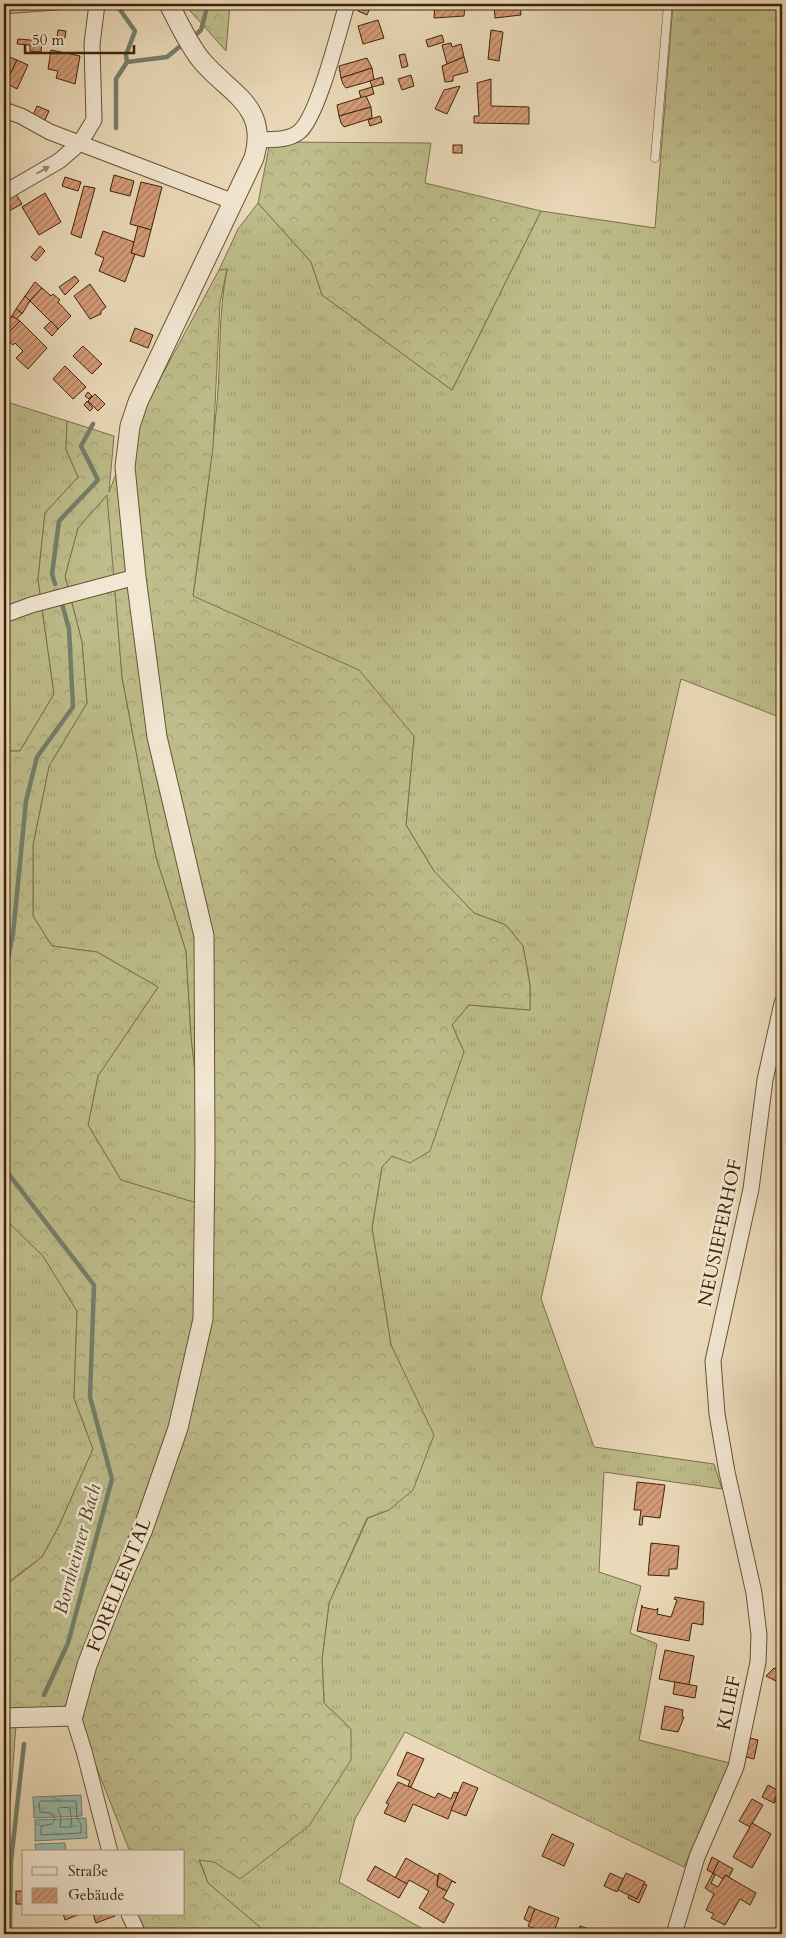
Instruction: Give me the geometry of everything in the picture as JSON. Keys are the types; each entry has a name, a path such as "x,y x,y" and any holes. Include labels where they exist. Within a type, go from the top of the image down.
{"street":[{"path":"4,193 58,161 80,143 94,120 92,44 97,4"},
{"path":"169,4 180,26 202,60 247,104 256,121 258,140 287,138 298,134 304,127 315,106 347,4"},
{"path":"4,110 80,143 234,202"},
{"name":"FORELLENTAL","path":"73,1716 87,1665 143,1529 178,1428 203,1319 205,1152 204,936 157,737 136,577 125,467 130,426 154,366 234,202 254,158 258,140"},
{"path":"4,616 40,602 136,577"},
{"name":"NEUSIEFERHOF","path":"727,1472 716,1414 713,1361 751,1189 765,1080 782,1003"},
{"name":"KLIEF","path":"674,1934 697,1856 736,1767 758,1662 759,1635 754,1593 727,1472"},
{"path":"4,1718 73,1716 109,1850"},
{"path":"130,1916 138,1934"}],"lane":[{"path":"655,158 668,4"}],"green space":[{"path":"4,4 95,4 94,7 4,14"},
{"path":"184,4 230,4 226,51"},
{"path":"673,4 782,4 782,718 681,679 541,1299 594,1447 714,1464 722,1489 604,1472 599,1572 641,1586 630,1633 657,1644 639,1740 733,1764 684,1867 405,1732 355,1819 339,1882 432,1934 268,1934 208,1883 199,1859 214,1862 351,1729 324,1703 322,1659 329,1603 368,1518 389,1510 433,1435 391,1345 372,1228 382,1167 392,1156 464,1052 452,1025 469,1005 530,1010 530,985 523,946 506,925 474,913 434,871 406,825 414,736 193,596 217,403 221,320 227,270 219,270 238,229 258,203 311,262 322,295 452,390 541,211 655,228"},
{"path":"270,142 431,143 425,183 541,211 452,390 322,295 311,262 258,203"},
{"path":"227,269 220,303 213,447 193,596 359,670 414,736 406,825 434,871 474,913 506,925 523,946 530,985 530,1010 469,1005 452,1025 464,1052 430,1151 410,1163 392,1156 382,1167 372,1228 391,1345 434,1435 413,1490 389,1510 367,1518 329,1603 322,1659 324,1703 351,1729 351,1760 309,1826 240,1879 214,1862 199,1860 208,1883 268,1934 123,1934 138,1916 185,1916 185,1850 129,1850 78,1721 16,1725 4,1883 4,1587 42,1557 59,1526 93,1449 74,1398 77,1311 43,1256 4,1218 4,751 20,751 54,694 38,579 45,513 78,477 66,449 67,421 114,436 109,492 135,425 219,270","holes":["107,495 122,677 156,857 186,951 191,1036 210,1207 121,1180 88,1125 98,1076 158,987 97,952 52,946 33,916 33,845 49,766 87,703 82,642 65,576 78,528"]},
{"path":"4,401 67,421 66,449 78,477 45,513 38,579 54,694 20,751 4,751"},
{"path":"108,494 122,677 156,857 186,951 191,1036 210,1208 121,1180 88,1125 98,1076 158,987 97,952 52,946 33,916 33,845 49,766 87,703 82,642 65,576 78,528"},
{"path":"4,1218 43,1256 77,1311 74,1398 93,1449 59,1526 42,1557 4,1585"}],"water":[{"path":"81,1795 82,1816 34,1818 33,1797"},
{"path":"86,1818 87,1838 35,1841 35,1820"},
{"path":"65,1843 66,1850 36,1850 35,1844"}],"building":[{"path":"356,4 371,4 369,10"},
{"path":"435,4 465,4 464,16 434,18"},
{"path":"494,4 520,4 521,15 495,18"},
{"path":"359,6 369,10 367,15 358,11"},
{"path":"378,20 384,38 363,44 358,26"},
{"path":"58,30 66,31 65,38 57,37"},
{"path":"491,30 503,32 499,61 488,59"},
{"path":"442,35 444,42 428,47 426,40"},
{"path":"18,39 42,41 41,52 30,51 30,45 17,44"},
{"path":"451,43 452,47 461,44 464,57 447,64 442,45"},
{"path":"51,50 80,56 75,84 56,78 58,71 48,69"},
{"path":"405,54 408,66 402,68 399,55"},
{"path":"4,55 17,60 6,83 4,82"},
{"path":"464,57 468,72 453,76 453,81 445,82 442,66"},
{"path":"367,58 372,68 341,78 339,66"},
{"path":"17,60 28,65 17,89 6,83"},
{"path":"372,68 374,80 346,88 343,84 341,78"},
{"path":"411,75 414,86 402,90 398,79"},
{"path":"382,77 384,84 372,87 370,81"},
{"path":"491,79 491,106 529,107 529,124 474,123 474,116 479,116 477,83"},
{"path":"460,86 447,114 435,109 444,90"},
{"path":"372,87 374,94 361,98 359,91"},
{"path":"366,96 371,107 339,116 337,105"},
{"path":"37,106 49,111 45,120 33,115"},
{"path":"371,107 372,118 344,127 341,123 339,116"},
{"path":"380,116 382,122 370,126 368,120"},
{"path":"453,145 462,145 462,153 453,153"},
{"path":"114,175 134,181 130,196 110,191"},
{"path":"65,177 81,182 78,191 62,186"},
{"path":"141,182 162,187 151,230 130,224"},
{"path":"84,186 95,188 81,238 71,234"},
{"path":"14,191 22,204 7,212 4,197"},
{"path":"45,193 61,222 39,235 22,207"},
{"path":"4,205 8,215 4,217"},
{"path":"138,226 151,230 144,257 131,253"},
{"path":"103,231 134,242 131,253 135,254 125,282 99,271 104,258 95,254"},
{"path":"40,246 45,251 36,261 31,257"},
{"path":"75,276 79,281 65,295 59,287"},
{"path":"35,282 42,288 30,301 25,296"},
{"path":"90,284 106,307 101,311 101,314 90,319 74,296"},
{"path":"42,288 51,296 53,294 60,300 58,302 71,316 58,329 30,301"},
{"path":"25,296 30,301 22,314 16,309"},
{"path":"16,309 22,313 16,320 12,316"},
{"path":"12,316 20,321 4,340 4,327"},
{"path":"20,321 47,348 28,369 16,358 23,351 15,343 13,345 4,337"},
{"path":"51,321 58,329 52,336 44,328"},
{"path":"135,328 153,335 148,348 130,341"},
{"path":"83,346 102,364 92,374 73,356"},
{"path":"65,366 86,387 73,399 53,379"},
{"path":"88,392 92,396 89,399 85,396"},
{"path":"95,394 105,404 98,411 88,401"},
{"path":"87,401 93,408 90,411 84,405"},
{"path":"637,1482 665,1485 660,1518 643,1516 642,1525 639,1525 641,1510 634,1510"},
{"path":"651,1543 679,1546 677,1569 669,1569 669,1576 648,1575"},
{"path":"675,1597 704,1602 703,1625 692,1623 689,1641 637,1631 642,1605 642,1607 656,1610 658,1608 657,1614 671,1617 677,1600 674,1599"},
{"path":"665,1650 694,1656 689,1685 659,1679"},
{"path":"774,1668 782,1670 780,1683 766,1676"},
{"path":"675,1682 697,1686 695,1698 673,1694"},
{"path":"665,1706 683,1710 682,1717 684,1717 678,1732 661,1729"},
{"path":"750,1738 758,1740 754,1759 746,1757"},
{"path":"407,1752 424,1759 411,1787 408,1786 410,1781 397,1775"},
{"path":"398,1782 435,1798 438,1793 451,1799 454,1792 458,1793 448,1819 413,1804 405,1822 384,1813 389,1804 386,1803"},
{"path":"463,1782 478,1788 466,1816 451,1810"},
{"path":"768,1785 779,1791 774,1803 762,1797"},
{"path":"782,1785 782,1805 774,1801"},
{"path":"752,1799 763,1805 750,1827 739,1821"},
{"path":"752,1823 771,1834 752,1868 733,1857"},
{"path":"552,1834 574,1844 564,1866 542,1856"},
{"path":"712,1857 719,1861 713,1873 707,1870"},
{"path":"406,1858 438,1876 437,1886 447,1891 443,1898 454,1904 444,1923 419,1908 429,1891 409,1880 407,1884 395,1878"},
{"path":"719,1861 733,1869 729,1877 725,1875 723,1879 713,1873"},
{"path":"375,1866 407,1884 399,1898 367,1880"},
{"path":"439,1873 456,1883 452,1881 447,1891 437,1886"},
{"path":"610,1873 623,1879 617,1892 604,1886"},
{"path":"626,1873 645,1882 637,1899 618,1890"},
{"path":"713,1873 715,1875 711,1883 718,1887 725,1875 756,1893 750,1905 740,1899 725,1925 711,1918 714,1914 706,1910 714,1894 705,1888"},
{"path":"644,1884 647,1885 639,1903 628,1898 629,1895 637,1899"},
{"path":"16,1891 22,1891 22,1904 16,1904"},
{"path":"529,1906 535,1909 530,1922 524,1919"},
{"path":"535,1909 559,1918 553,1934 543,1934 544,1932 528,1926"},
{"path":"64,1916 75,1916 65,1920"},
{"path":"94,1916 115,1916 96,1923"},
{"path":"580,1926 586,1928 584,1934 577,1934"},
{"path":"586,1928 603,1934 584,1934"},
{"path":"696,1929 705,1934 693,1934"}],"waterway":[{"path":"116,4 135,31 126,55 127,62"},
{"name":"Bornheimer Bach","path":"193,37 201,30 208,4"},
{"name":"Bornheimer Bach","path":"116,128 116,79 127,62 167,57 184,43"},
{"name":"Bornheimer Bach","path":"55,584 52,574 59,521 98,480 81,446 93,424"},
{"name":"Bornheimer Bach","path":"4,977 13,934 26,801 37,757 73,707 69,629 62,604"},
{"name":"Bornheimer Bach","path":"4,1168 94,1285 90,1397 112,1479 68,1643 44,1695"},
{"path":"10,1934 11,1861 24,1744"}]}
